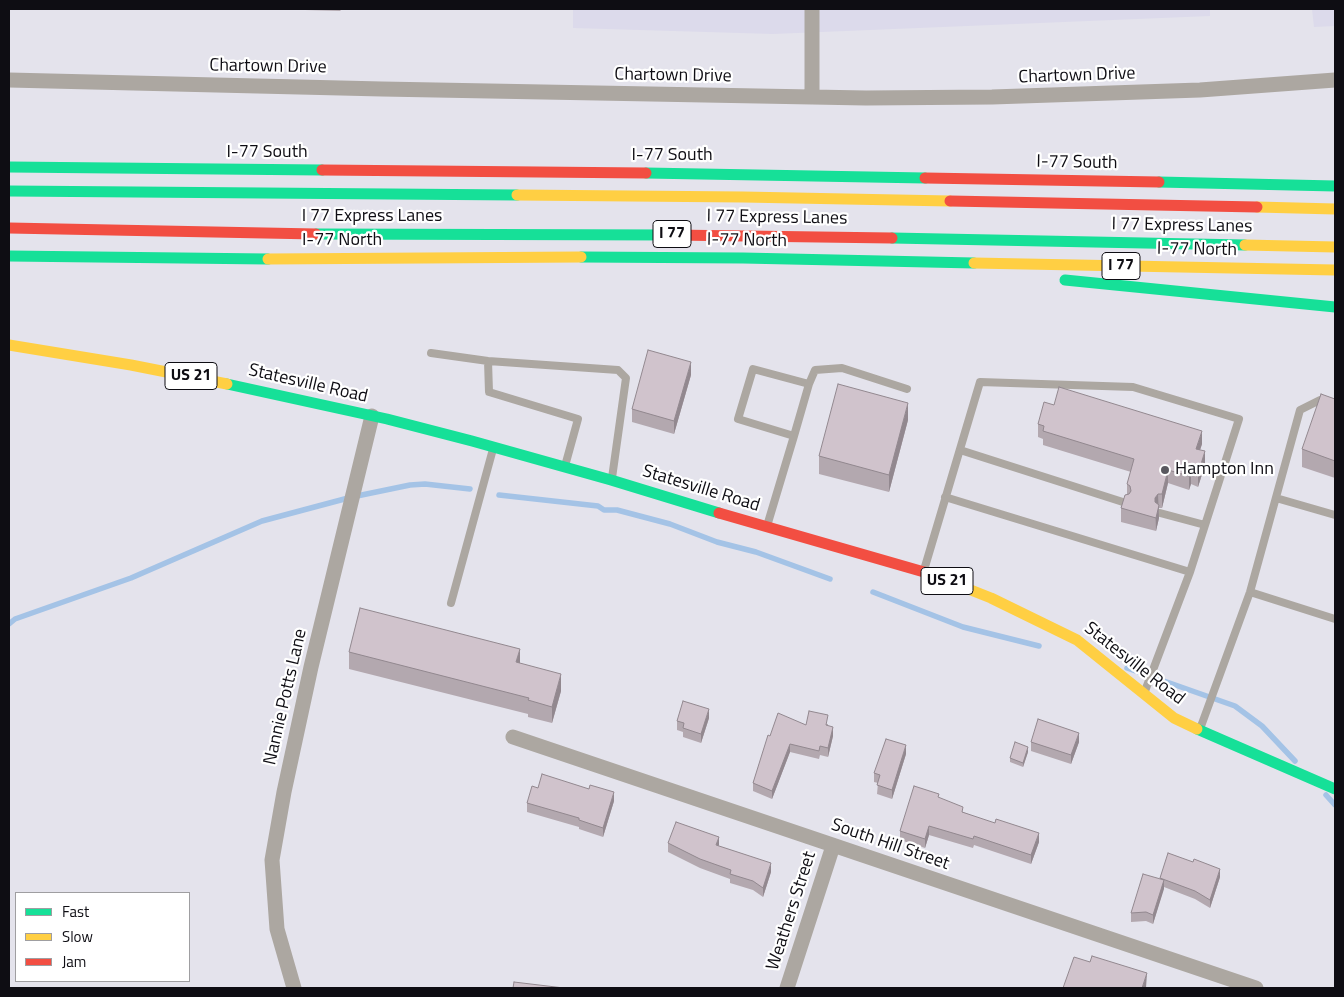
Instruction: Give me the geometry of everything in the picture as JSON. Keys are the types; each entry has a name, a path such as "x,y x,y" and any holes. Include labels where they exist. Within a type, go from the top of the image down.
{"main road":[{"name":"I-77 South","path":"9,168 726,174 1335,186"},
{"path":"1246,184 1335,174"},
{"name":"I 77 Express Lanes","path":"9,191 743,197 1335,209"},
{"name":"I 77 Express Lanes","path":"9,228 291,234 743,235 1335,247"},
{"name":"I-77 North","path":"9,256 282,259 553,257 907,261 1335,270"},
{"path":"907,261 1021,275"},
{"path":"1050,278 1335,307"},
{"name":"Statesville Road","path":"9,345 132,365 219,382 372,416 565,467 767,528 924,572 991,598 1077,640 1174,718 1335,789"}],"street":[{"path":"812,9 812,97"},
{"name":"Chartown Drive","path":"9,80 812,97 992,97 1180,91 1335,80"},
{"name":"Nannie Potts Lane","path":"294,988 277,929 272,860 284,792 311,667 372,416"},
{"name":"South Hill Street","path":"513,737 1256,988"},
{"name":"Weathers Street","path":"787,988 833,846"}],"lane":[{"path":"430,353 488,361 618,370 626,378 611,480"},
{"path":"488,361 489,392 578,419 565,467"},
{"path":"767,528 808,384 815,370 842,368 907,389"},
{"path":"794,436 738,419 753,369 808,384"},
{"path":"924,572 980,382 1133,387 1239,419 1190,572 1144,694"},
{"path":"1200,731 1250,592 1300,410 1320,400 1335,403"},
{"path":"451,603 494,447"},
{"path":"960,450 1126,503"},
{"path":"945,497 1190,572"},
{"path":"1276,498 1335,515"},
{"path":"1160,513 1206,525"},
{"path":"1250,592 1335,620"}],"shaded area":[{"path":"573,9 1210,9 1210,16 773,34 573,28"},
{"path":"1312,9 1335,9 1335,26 1314,27"}],"building":[{"path":"648,350 691,362 674,421 632,409"},
{"path":"838,384 908,403 889,475 819,456"},
{"name":"Hampton Inn","path":"1059,387 1202,431 1196,449 1205,451 1198,474 1191,471 1189,476 1168,470 1162,494 1158,494 1155,498 1155,502 1159,505 1156,518 1121,508 1125,495 1131,491 1130,486 1127,484 1134,459 1043,431 1044,426 1038,424 1044,402 1054,405"},
{"path":"1321,394 1335,399 1335,461 1302,449"},
{"path":"360,608 520,649 516,662 561,674 552,707 528,700 529,698 349,652"},
{"path":"683,701 709,709 701,734 683,728 684,723 677,721"},
{"path":"809,711 828,715 826,725 833,727 828,748 820,746 819,751 790,744 772,791 753,783 768,735 770,736 778,713 806,725"},
{"path":"1038,719 1079,733 1071,755 1031,742"},
{"path":"886,739 906,745 892,790 877,785 880,775 874,773"},
{"path":"1015,742 1028,747 1023,763 1010,758"},
{"path":"542,774 589,789 590,785 614,792 603,828 579,820 579,818 527,803 532,786 538,788"},
{"path":"914,786 939,794 938,797 963,807 962,812 995,823 996,819 1039,833 1031,855 974,836 973,839 929,826 925,839 900,831"},
{"path":"676,822 719,837 716,845 771,863 763,888 753,881 730,874 731,870 700,859 668,843"},
{"path":"1168,853 1193,862 1194,859 1220,869 1210,900 1195,891 1160,878"},
{"path":"1143,874 1164,880 1153,915 1146,912 1131,913"},
{"path":"1092,956 1147,973 1142,988 1063,988 1074,957 1090,962"},
{"path":"514,982 564,988 513,988"}],"waterway":[{"path":"9,624 15,619 131,578 262,521 352,497 410,485 425,484 470,489"},
{"path":"499,495 598,506 604,510 617,510 670,524 717,542 756,552 830,579"},
{"path":"873,592 963,627 1039,646"},
{"path":"1127,668 1235,706 1262,726 1295,761"},
{"path":"1326,795 1335,805"}],"traffic: fast":[{"path":"9,167 322,170"},
{"path":"646,173 925,178"},
{"path":"1159,182 1335,186"},
{"path":"9,191 517,195"},
{"path":"316,234 672,235"},
{"path":"892,238 1245,245"},
{"path":"9,256 268,259"},
{"path":"581,257 974,263"},
{"path":"1065,280 1335,307"},
{"path":"227,384 387,419 472,441 719,513"},
{"path":"1197,729 1335,789"}],"traffic: slow":[{"path":"517,195 950,201"},
{"path":"1257,207 1335,209"},
{"path":"1245,245 1335,247"},
{"path":"268,259 581,257"},
{"path":"974,263 1335,270"},
{"path":"9,345 131,365 227,384"},
{"path":"938,577 991,598 1077,640 1174,718 1197,729"}],"traffic: jam":[{"path":"322,170 646,173"},
{"path":"925,178 1159,182"},
{"path":"950,201 1257,207"},
{"path":"9,228 316,234"},
{"path":"672,235 892,238"},
{"path":"719,513 938,577"}],"place":[{"name":"Hampton Inn","path":"1165,470"}]}
